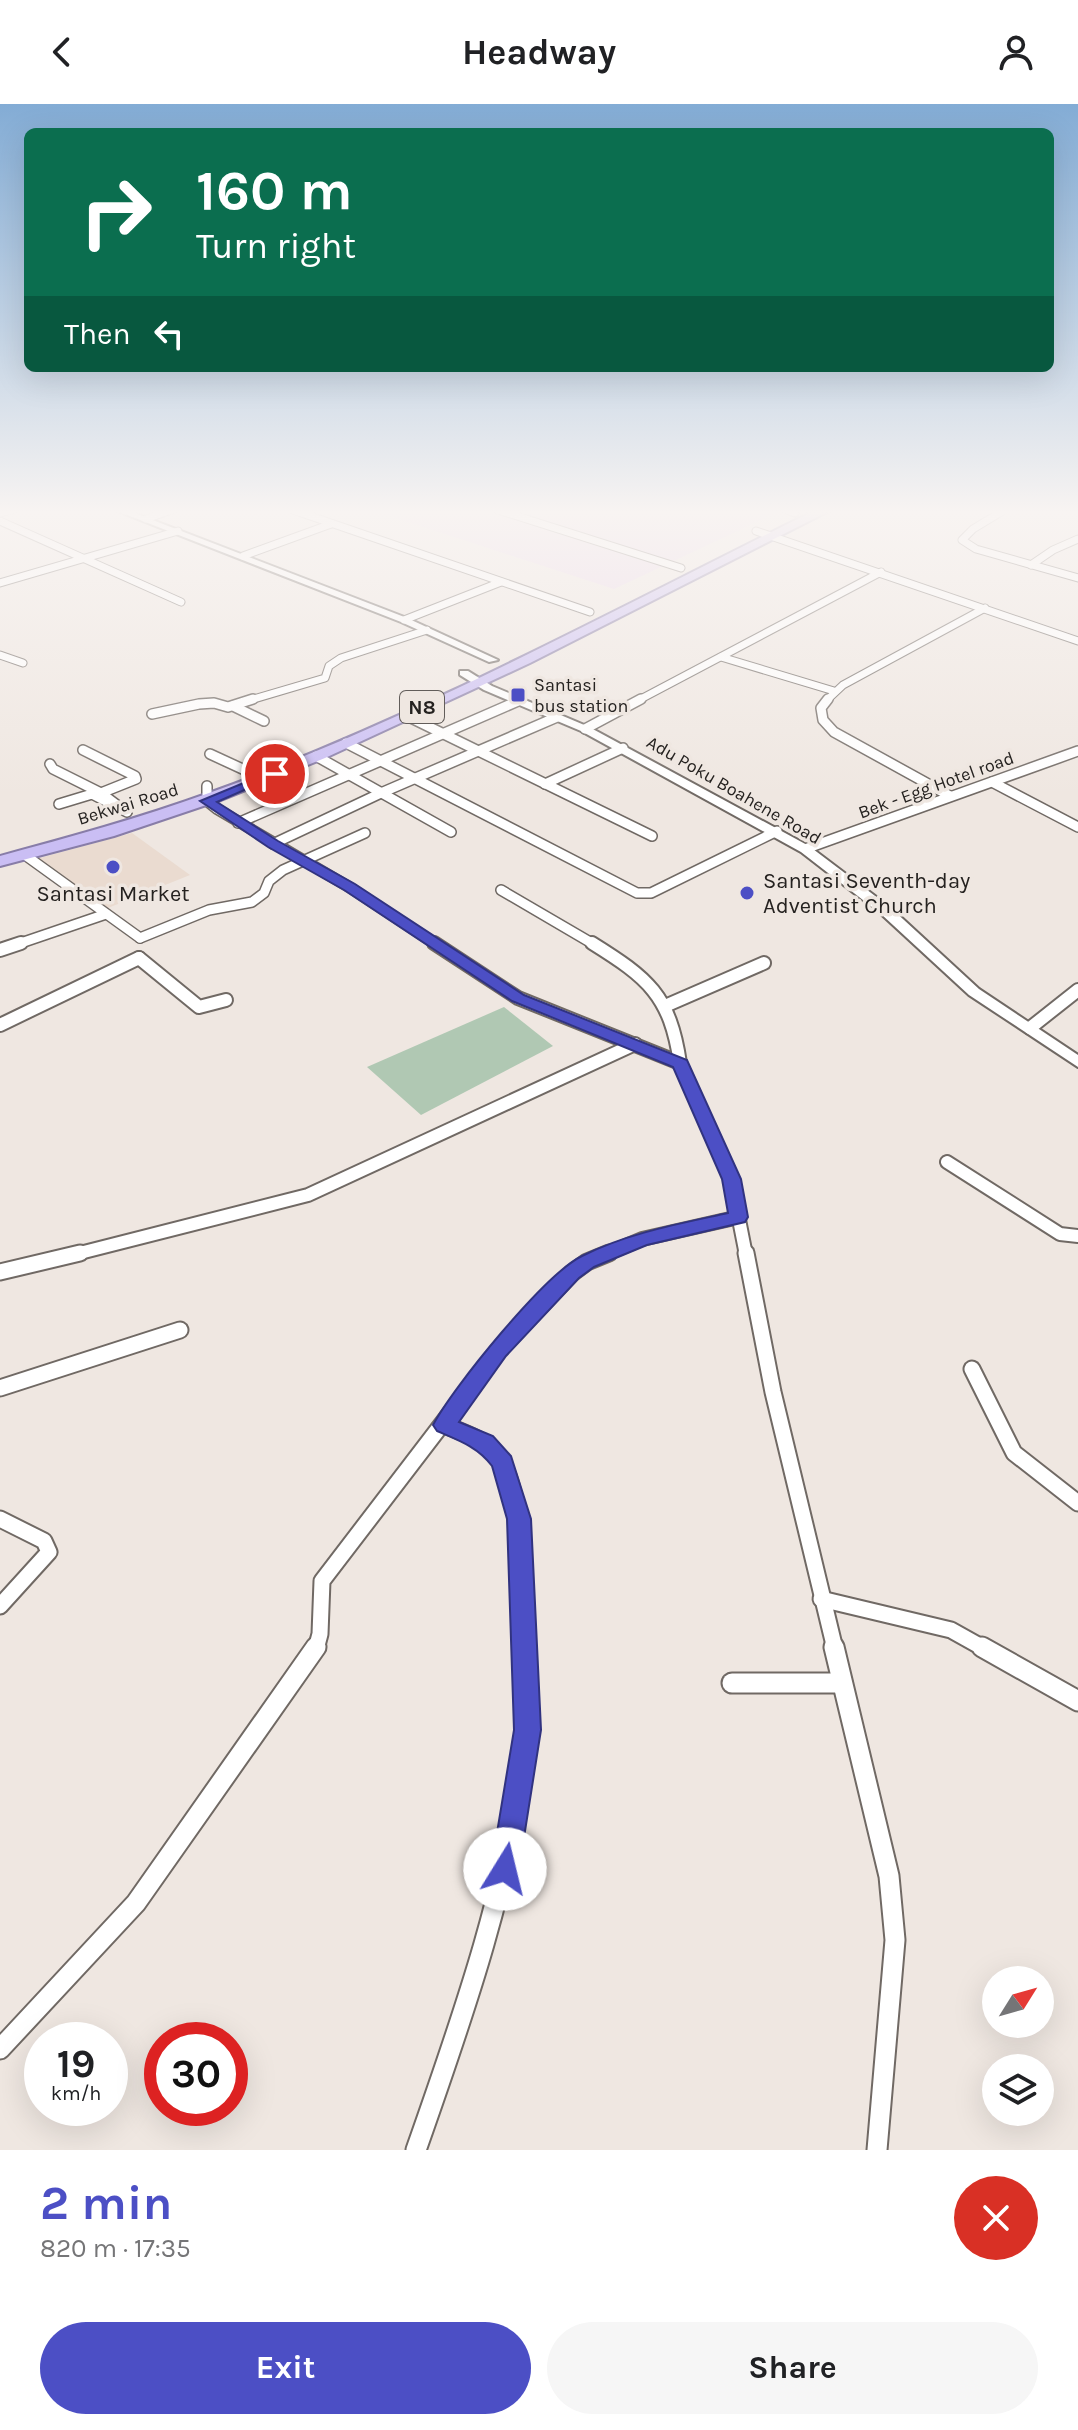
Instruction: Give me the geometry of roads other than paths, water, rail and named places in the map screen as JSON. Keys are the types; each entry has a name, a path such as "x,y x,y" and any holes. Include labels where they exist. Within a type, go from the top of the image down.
{"highway":[{"name":"Bekwai Road","path":"0,861 316,756 405,715 493,660 605,604"},
{"name":"Bekwai Road","path":"0,847 122,809 207,794 249,772 635,604"}],"street":[{"path":"365,604 493,660"},
{"path":"404,620 444,604"},
{"path":"568,604 590,612"},
{"path":"585,729 820,604"},
{"path":"975,604 1078,641"},
{"path":"950,796 834,732 823,720 821,708 834,691 985,608"},
{"path":"152,714 199,704 233,706 325,678 329,666 341,658 427,630"},
{"path":"0,655 23,663"},
{"path":"721,657 834,691"},
{"name":"Adu Poku Boahene Road","path":"470,677 623,748 777,831 886,911 974,992 1078,1062"},
{"path":"238,823 518,701"},
{"path":"233,706 264,721"},
{"path":"405,715 652,836"},
{"path":"273,844 477,750 557,717"},
{"path":"346,743 637,893 651,893 777,831"},
{"path":"545,784 623,748"},
{"path":"83,750 135,776 136,779 122,787 101,793"},
{"name":"Bek - Egg Hotel road","path":"805,849 1078,751"},
{"path":"210,754 249,772"},
{"path":"316,756 451,832"},
{"path":"50,764 53,769 101,793 122,809"},
{"path":"992,782 1078,827"},
{"path":"59,804 86,794 122,809"},
{"path":"207,794 238,823 349,887 518,998 680,1063"},
{"path":"140,938 209,910 252,902 264,893 269,881 301,862 365,833"},
{"path":"25,855 140,938"},
{"path":"501,890 620,962 659,996 665,1006 680,1063 727,1165 773,1392 889,1876 895,1940 877,2150"},
{"path":"0,950 106,914"},
{"path":"139,958 140,938"},
{"path":"139,958 199,1007 226,1000"},
{"path":"0,1025 139,958"},
{"path":"665,1006 764,963"},
{"path":"1030,1028 1078,990"},
{"path":"0,1272 308,1195 635,1044"},
{"path":"947,1162 1060,1234 1078,1236"},
{"path":"0,2049 145,1891 315,1651 321,1639 319,1598 322,1581 445,1425 498,1351 572,1273 587,1262 642,1239 739,1217"},
{"path":"0,1388 180,1330"},
{"path":"972,1369 1014,1453 1078,1503"},
{"path":"416,2150 465,2010 505,1869 527,1730 519,1519 503,1462 485,1443 445,1425"},
{"path":"0,1519 44,1541 49,1552 0,1606"},
{"path":"821,1599 951,1630 971,1638 1078,1701"},
{"path":"732,1683 842,1683"}],"place":[{"name":"Santasi bus station","path":"518,695"},
{"name":"Santasi Market","path":"113,867"},
{"name":"Santasi Seventh-day Adventist Church","path":"747,893"}]}
